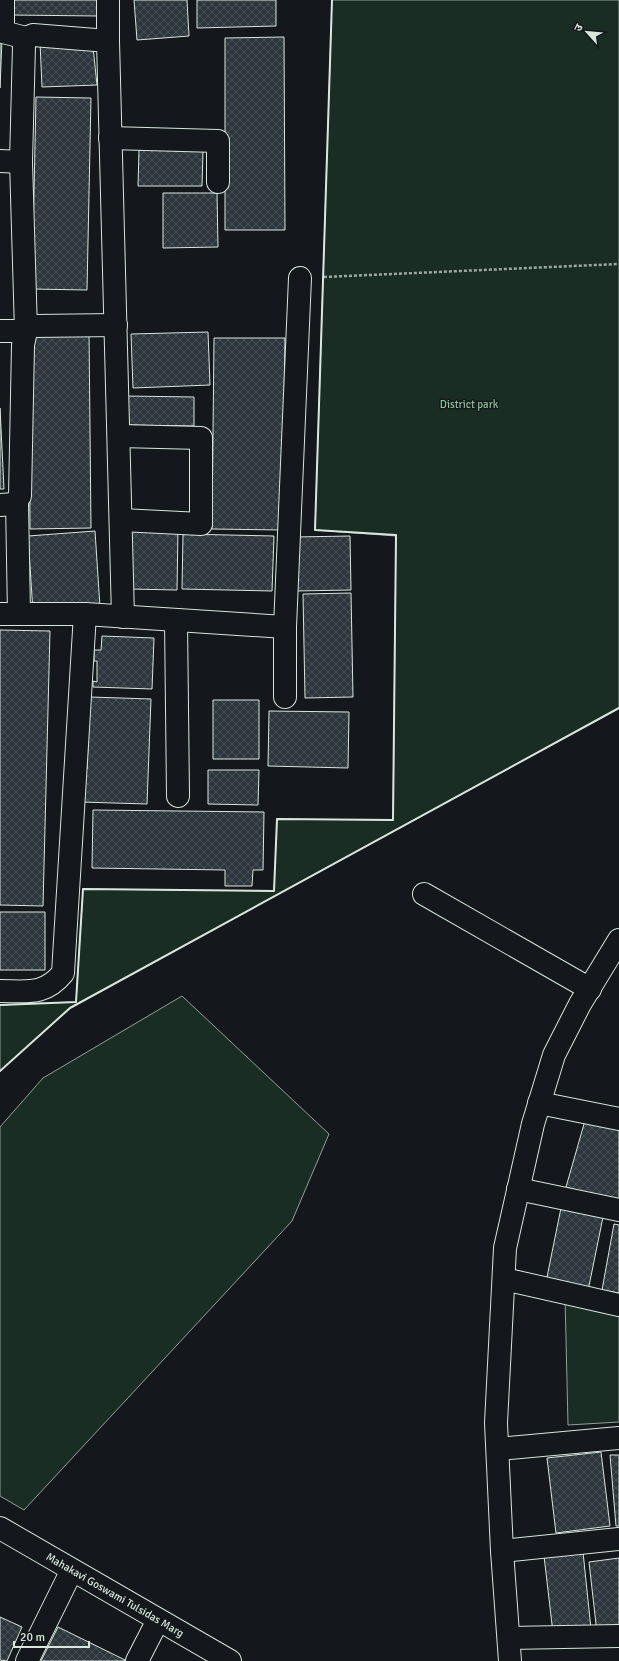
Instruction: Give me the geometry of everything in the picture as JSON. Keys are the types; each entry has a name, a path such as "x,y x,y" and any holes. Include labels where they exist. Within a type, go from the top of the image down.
{"street":[{"path":"3,0 3,32 26,38 33,35 108,42"},
{"path":"108,0 110,138 123,617"},
{"path":"26,38 24,45 21,162 26,330 23,345 20,496 8,504 9,614 85,614 285,627"},
{"path":"110,138 218,141 218,182"},
{"path":"0,162 21,162"},
{"path":"285,697 285,627 300,278"},
{"path":"0,331 26,330 33,326 116,325"},
{"path":"119,436 201,438 201,524 121,520"},
{"path":"0,991 39,990 54,984 64,973 85,614"},
{"path":"176,620 178,796"},
{"path":"424,894 590,989"},
{"path":"510,1661 502,1551 496,1423 505,1248 539,1102 554,1055 590,989 617,947"},
{"path":"539,1102 619,1119"},
{"path":"518,1189 619,1210"},
{"path":"504,1279 619,1305"},
{"path":"498,1449 619,1438"},
{"name":"Mahakavi Goswami Tulsidas Marg","path":"0,1528 230,1661"},
{"path":"502,1551 619,1539"},
{"path":"27,1661 72,1570"},
{"path":"137,1661 158,1620"},
{"path":"509,1638 619,1636"}],"path":[{"path":"300,278 619,264"}],"green space":[{"name":"District park","path":"332,0 619,0 619,708 70,1008 0,1071 0,1005 76,1002 83,889 274,891 277,819 393,820 396,536 315,530"},
{"path":"182,996 329,1134 292,1221 24,1510 0,1496 0,1127 43,1078"},
{"path":"565,1296 619,1307 619,1422 568,1425"}],"building":[{"path":"11,0 99,0 98,16 11,15"},
{"path":"134,0 187,0 189,36 137,40"},
{"path":"197,0 276,0 276,26 197,28"},
{"path":"284,37 285,230 225,230 225,38"},
{"path":"0,39 2,39 0,88"},
{"path":"40,42 93,47 97,85 42,87"},
{"path":"36,97 91,98 87,290 32,289"},
{"path":"139,150 203,151 202,186 138,186"},
{"path":"163,193 217,193 218,247 163,248"},
{"path":"29,331 89,331 91,528 30,529"},
{"path":"208,332 210,385 133,388 131,334"},
{"path":"214,338 285,338 282,530 212,529"},
{"path":"126,396 194,397 194,426 125,425"},
{"path":"0,408 4,489 0,489"},
{"path":"130,529 178,530 177,590 129,589"},
{"path":"95,531 100,607 33,612 28,536"},
{"path":"183,534 274,536 272,591 182,589"},
{"path":"350,536 351,590 295,591 294,537"},
{"path":"351,593 353,697 305,698 303,594"},
{"path":"0,630 50,631 43,906 0,905"},
{"path":"102,636 154,638 152,689 93,687 93,681 97,682 97,661 94,661 94,650 101,650"},
{"path":"90,697 151,699 147,804 81,802 80,769 87,769"},
{"path":"213,700 259,700 259,759 213,759"},
{"path":"269,711 349,712 348,768 268,766"},
{"path":"208,770 259,770 258,805 208,804"},
{"path":"93,810 264,812 263,870 253,870 252,886 225,886 225,870 92,868"},
{"path":"0,912 45,912 45,970 0,970"},
{"path":"586,1117 619,1126 619,1202 566,1187"},
{"path":"561,1208 603,1217 588,1291 546,1282"},
{"path":"614,1224 619,1225 619,1293 602,1290"},
{"path":"601,1452 610,1526 556,1533 547,1458"},
{"path":"610,1455 619,1455 619,1526 616,1526"},
{"path":"583,1552 591,1629 553,1633 544,1556"},
{"path":"619,1558 619,1630 597,1633 589,1562"},
{"path":"0,1617 22,1627 7,1661 0,1660"},
{"path":"58,1627 125,1660 41,1661"}],"wall":[{"path":"0,1005 76,1002 83,889 274,891 277,819 393,820 396,535 315,530 332,0"},
{"path":"0,1071 70,1008 619,708"}]}
